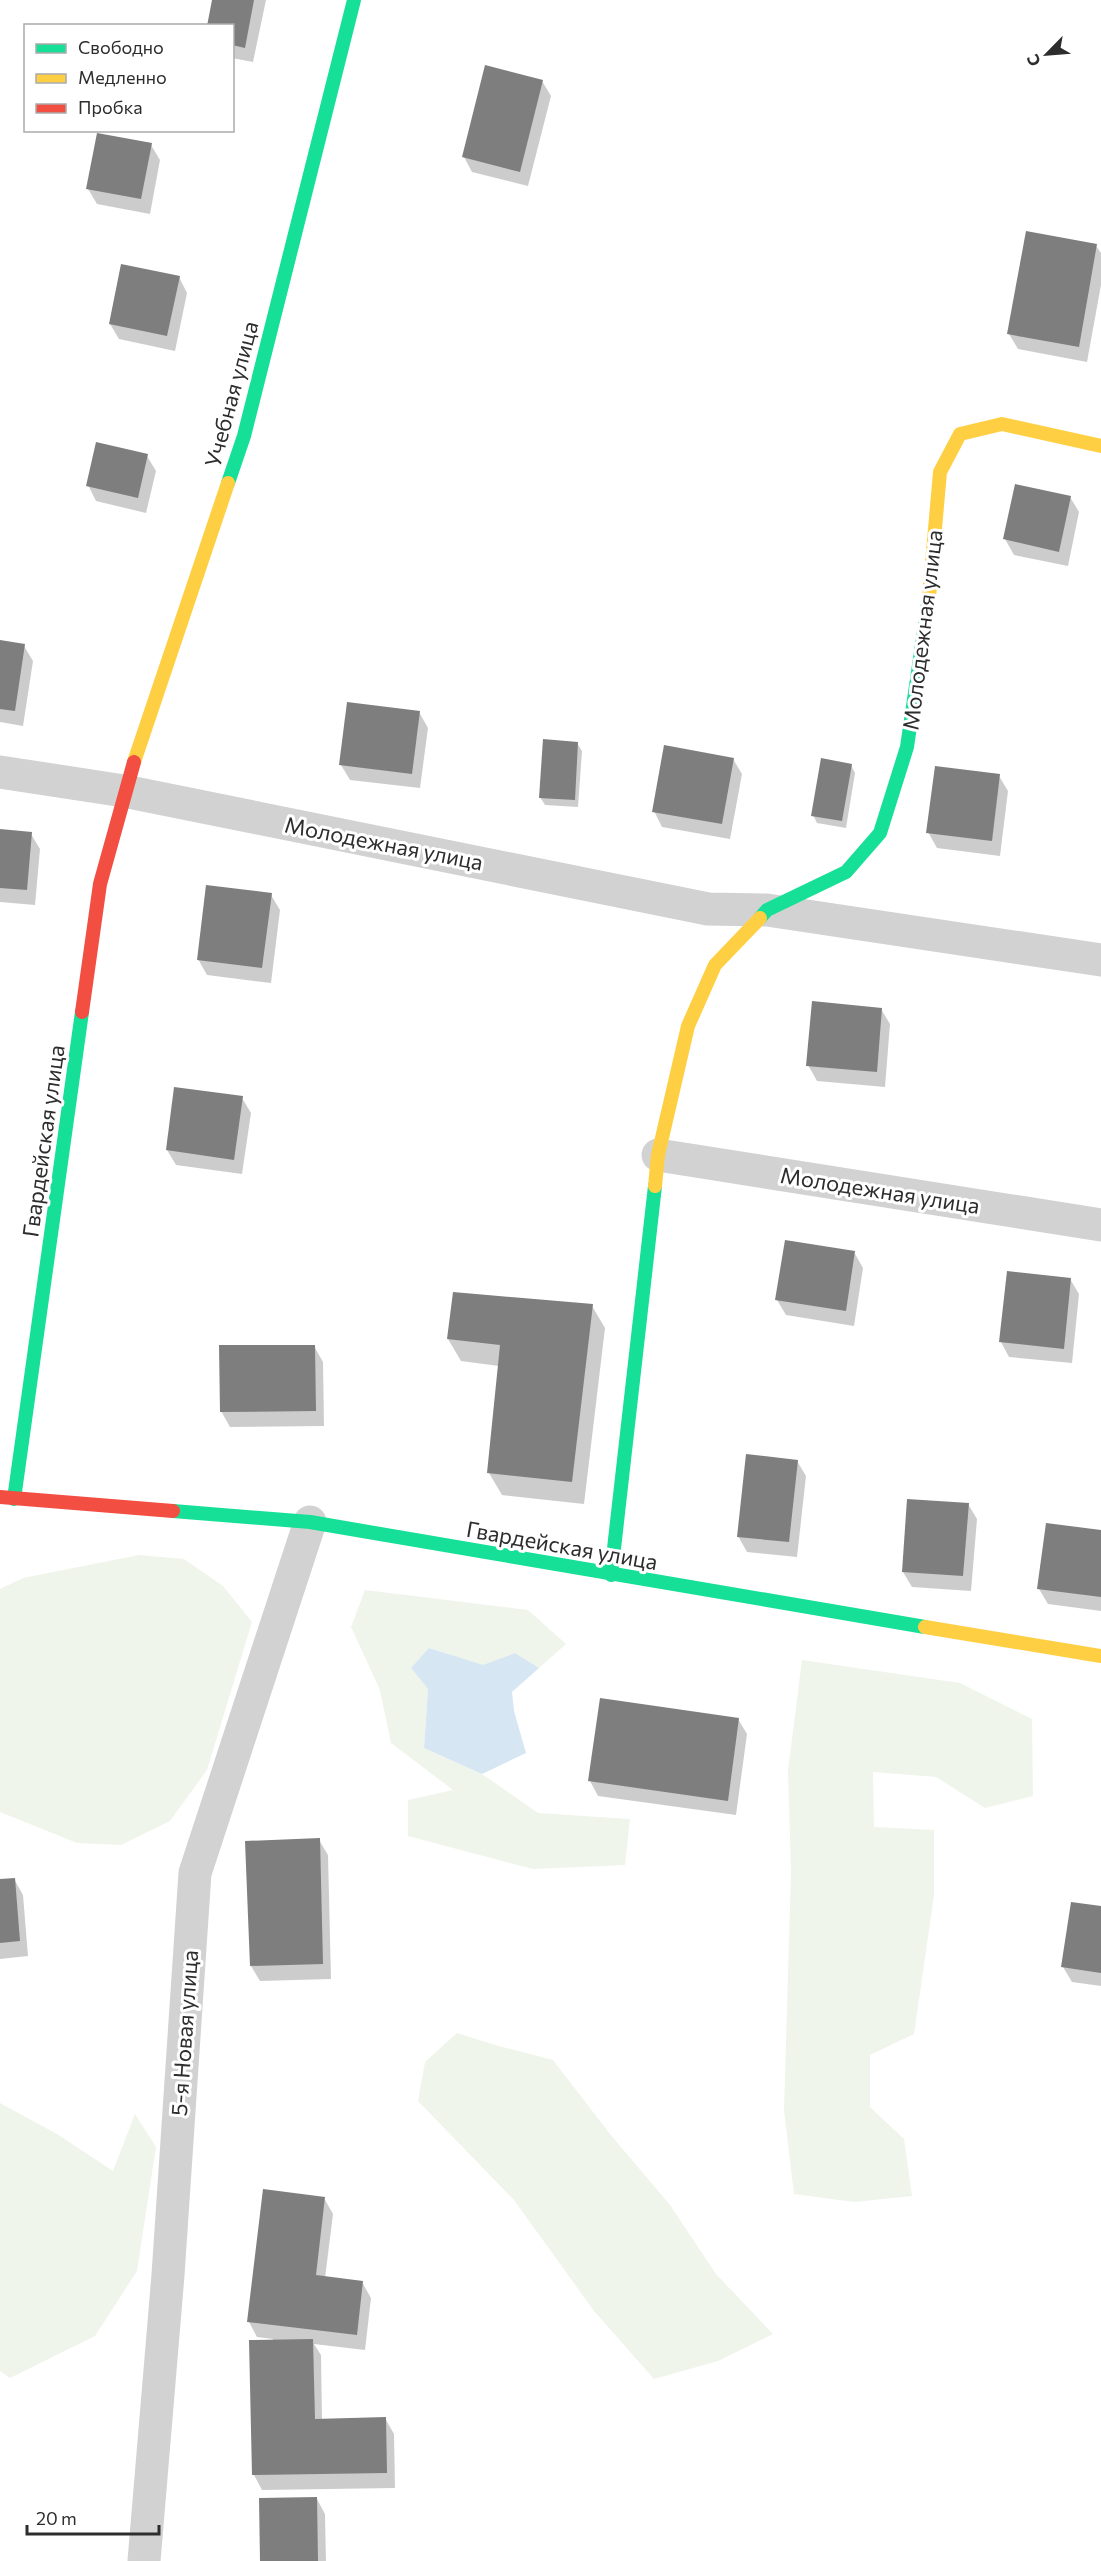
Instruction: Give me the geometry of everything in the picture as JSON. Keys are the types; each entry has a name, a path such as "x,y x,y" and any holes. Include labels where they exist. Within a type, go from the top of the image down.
{"street":[{"name":"Учебная улица","path":"124,791 244,436 354,0"},
{"name":"Молодежная улица","path":"611,1575 658,1155 688,1026 715,965 767,910 846,872 880,832 907,747 933,568 939,472 960,434 1002,424 1101,446"},
{"name":"Молодежная улица","path":"0,772 124,791 708,909 767,910 1101,960"},
{"name":"Гвардейская улица","path":"124,791 100,884 7,1498 310,1522 611,1575 1101,1656"},
{"name":"Молодежная улица","path":"658,1155 1101,1225"},
{"name":"5-я Новая улица","path":"144,2561 168,2275 195,1873 310,1522"}],"shaded area":[{"path":"139,1555 184,1559 223,1586 252,1622 207,1770 170,1821 121,1845 77,1843 0,1812 0,1589 23,1578"},
{"path":"365,1590 528,1610 566,1644 539,1668 515,1653 483,1666 430,1648 411,1668 428,1689 424,1748 482,1774 538,1813 630,1819 625,1865 533,1869 408,1836 408,1800 453,1790 391,1743 380,1690 351,1627"},
{"path":"802,1660 960,1683 1032,1719 1033,1796 985,1808 936,1777 873,1772 874,1827 934,1830 934,1895 914,2034 870,2055 870,2107 904,2139 912,2196 854,2202 794,2194 784,2111 791,1873 788,1770"},
{"path":"457,2033 553,2060 610,2134 670,2205 716,2274 773,2334 718,2361 654,2379 594,2311 514,2200 418,2101 425,2062"},
{"path":"0,2103 57,2134 113,2171 135,2114 156,2147 137,2271 95,2336 10,2378 0,2371"}],"water":[{"path":"429,1648 483,1665 515,1653 539,1668 512,1692 514,1711 526,1753 482,1774 424,1748 428,1689 411,1668"}],"building":[{"path":"212,0 254,0 245,48 234,45 234,24 207,24"},
{"path":"485,65 543,80 520,172 462,157"},
{"path":"97,133 152,143 141,199 86,189"},
{"path":"1026,231 1097,244 1079,347 1007,334"},
{"path":"121,264 180,276 167,336 109,324"},
{"path":"96,442 148,454 138,498 86,486"},
{"path":"1015,484 1071,496 1059,552 1003,539"},
{"path":"0,640 25,644 15,711 0,709"},
{"path":"347,702 420,711 412,774 339,765"},
{"path":"543,739 578,742 575,800 539,798"},
{"path":"664,745 734,758 722,824 652,812"},
{"path":"821,758 852,764 842,821 811,816"},
{"path":"935,766 1000,774 992,841 926,833"},
{"path":"0,829 32,832 27,890 0,888"},
{"path":"206,885 272,893 262,968 197,960"},
{"path":"812,1001 882,1008 877,1072 806,1066"},
{"path":"174,1087 243,1096 234,1160 166,1150"},
{"path":"785,1240 855,1251 846,1311 775,1300"},
{"path":"1007,1271 1071,1278 1064,1349 999,1342"},
{"path":"453,1292 593,1304 572,1482 487,1473 500,1345 447,1339"},
{"path":"219,1345 315,1345 316,1411 220,1412"},
{"path":"746,1454 798,1460 789,1542 737,1537"},
{"path":"907,1499 969,1503 963,1576 902,1572"},
{"path":"1046,1523 1101,1530 1101,1597 1037,1589"},
{"path":"600,1698 739,1718 728,1801 588,1781"},
{"path":"320,1838 323,1964 250,1966 245,1841"},
{"path":"15,1878 20,1941 0,1943 0,1879"},
{"path":"1071,1902 1101,1906 1101,1973 1061,1967"},
{"path":"263,2189 325,2197 316,2275 363,2281 357,2335 247,2322"},
{"path":"313,2339 315,2419 386,2417 387,2473 252,2475 249,2340"},
{"path":"317,2497 318,2561 260,2561 259,2498"}],"traffic: fast":[{"path":"228,483 244,436 354,0"},
{"path":"760,918 767,910 846,872 880,833 907,747 929,597"},
{"path":"14,1499 82,1012"},
{"path":"611,1575 655,1186"},
{"path":"173,1511 310,1522 925,1627"}],"traffic: slow":[{"path":"929,597 940,472 960,434 1002,424 1101,446"},
{"path":"134,762 228,483"},
{"path":"655,1186 658,1155 688,1026 715,965 760,918"},
{"path":"925,1627 1101,1656"}],"traffic: jam":[{"path":"82,1012 100,884 134,762"},
{"path":"0,1497 173,1511"}]}
